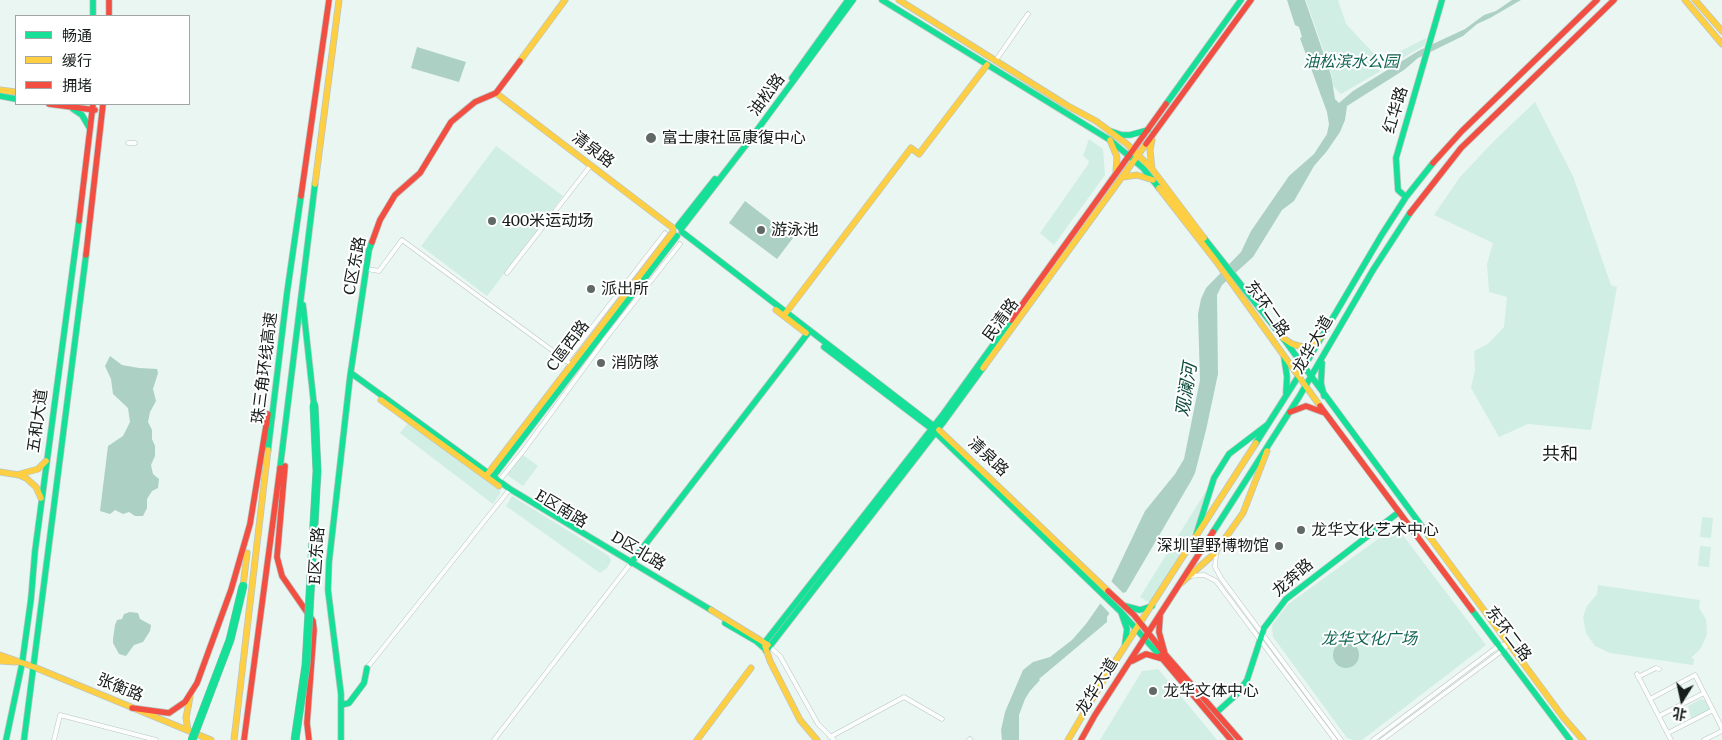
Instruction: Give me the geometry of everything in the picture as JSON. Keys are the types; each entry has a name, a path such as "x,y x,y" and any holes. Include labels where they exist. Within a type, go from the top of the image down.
{"main road":[{"path":"93,0 93,15"},
{"path":"109,0 109,15"},
{"name":"珠三角环线高速","path":"234,740 287,293 329,0"},
{"name":"珠三角环线高速","path":"244,740 339,0"},
{"path":"496,93 565,0"},
{"name":"油松路","path":"678,231 848,0"},
{"name":"油松路","path":"678,231 749,141 853,0"},
{"name":"东环二路","path":"882,0 1134,155 1152,169 1234,282 1324,413 1570,740"},
{"name":"东环二路","path":"899,0 1110,131 1134,155 1218,260"},
{"name":"民清路","path":"1151,132 1241,0"},
{"name":"民清路","path":"935,429 1116,173 1134,155 1251,0"},
{"name":"红华路","path":"1406,197 1398,190 1396,158 1442,0"},
{"name":"龙华大道","path":"1068,740 1085,709 1304,368 1406,197 1441,153 1462,131 1597,0"},
{"name":"龙华大道","path":"1081,740 1311,378 1391,240 1428,187 1475,133 1614,0"},
{"path":"1685,0 1722,44"},
{"path":"1695,0 1722,31"},
{"path":"785,315 911,148 919,154 987,66"},
{"path":"0,90 15,92"},
{"name":"清泉路","path":"496,93 935,429 1123,609 1139,626 1230,740"},
{"name":"C区东路","path":"350,375 369,250 380,220 395,194 420,173 450,122 475,102 496,93"},
{"path":"0,96 15,98"},
{"path":"58,105 103,106"},
{"path":"67,106 82,115 90,130"},
{"name":"五和大道","path":"6,740 31,599 47,459 90,130 91,106"},
{"name":"五和大道","path":"24,740 34,667 33,654 43,592 95,186 103,106"},
{"path":"1110,131 1122,135 1151,132 1152,169"},
{"path":"1110,140 1117,157 1116,173"},
{"name":"民清路","path":"766,646 935,429 1123,177 1134,155"},
{"path":"1123,177 1137,175 1154,180"},
{"path":"491,478 678,231"},
{"name":"C區西路","path":"491,478 569,363 678,231"},
{"path":"295,740 306,665 317,471 314,405 303,310 302,282"},
{"name":"东环二路","path":"1234,282 1283,338 1563,717 1583,740"},
{"path":"192,740 238,614 250,524 287,293"},
{"path":"67,310 79,312"},
{"path":"630,564 809,333"},
{"path":"1283,338 1292,344 1303,347 1312,344 1323,336"},
{"path":"1323,356 1320,377 1324,396"},
{"path":"1284,357 1287,382 1284,399"},
{"path":"293,366 277,558 282,576 312,621 314,630 307,723 309,740"},
{"name":"E区南路","path":"350,375 508,490 630,564"},
{"name":"E区东路","path":"341,740 341,705 328,590 329,562 350,375"},
{"path":"1289,412 1306,406 1324,413"},
{"path":"1195,539 1214,478 1229,454 1269,422"},
{"path":"1179,585 1218,550 1247,506 1269,444"},
{"path":"0,472 19,474 38,469 47,459"},
{"path":"19,474 36,487 42,501"},
{"name":"龙奔路","path":"1217,712 1237,694 1247,680 1261,635 1274,613 1294,591 1399,512"},
{"path":"132,708 169,713 180,708 190,695 227,603 250,524"},
{"name":"D区北路","path":"630,564 766,646"},
{"path":"1124,648 1127,629 1123,609 1140,610 1150,608 1153,605"},
{"path":"1129,663 1134,658 1146,654 1164,657 1159,632 1161,614"},
{"path":"766,646 800,720 817,740"},
{"name":"张衡路","path":"0,655 20,663"},
{"name":"清泉路","path":"1164,657 1217,712 1240,740"},
{"name":"张衡路","path":"0,661 20,663 34,667 210,740"},
{"path":"341,705 349,703 364,683 367,668"},
{"path":"697,740 751,668"},
{"path":"188,730 186,718 190,695"}],"street":[{"path":"996,60 1028,14"},
{"path":"128,143 134,143"},
{"path":"507,273 591,165"},
{"path":"665,232 630,278 569,363 572,353 665,232"},
{"path":"367,269 380,271 402,240 569,363"},
{"path":"491,478 524,450 606,338 680,244"},
{"path":"367,668 508,490"},
{"path":"1218,550 1215,561 1217,572 1335,740"},
{"path":"494,740 630,564"},
{"path":"1190,576 1204,575 1216,580 1261,635 1341,740"},
{"path":"1374,740 1509,643"},
{"path":"766,646 782,659 813,718 832,739 904,697 942,719"},
{"path":"1382,740 1501,648"},
{"path":"1660,669 1656,668 1638,675 1671,740"},
{"path":"1650,699 1695,675 1722,729 1704,740"},
{"path":"1659,716 1704,693"},
{"path":"1668,733 1713,710"},
{"path":"54,740 60,715 156,740"}],"green space":[{"name":"油松滨水公园","path":"1306,0 1338,0 1346,24 1381,61 1426,38 1425,45 1341,94 1332,85 1332,75"},
{"path":"1535,102 1573,176 1611,285 1617,287 1591,430 1528,424 1499,437 1471,388 1475,370 1474,351 1488,344 1504,327 1507,297 1489,292 1487,264 1493,243 1434,215 1460,177"},
{"path":"1089,139 1103,149 1105,175 1054,245 1040,233 1087,166 1089,161 1083,156"},
{"name":"400米运动场","path":"496,146 563,196 487,296 421,246"},
{"path":"409,422 501,492 493,504 400,433"},
{"path":"523,455 538,466 523,486 507,475"},
{"path":"1206,491 1199,519 1191,536 1150,603 1140,597"},
{"path":"512,496 609,556 611,561 607,568 600,573 506,506"},
{"path":"1702,517 1713,518 1711,538 1700,537"},
{"name":"龙华文化广场","path":"1396,526 1486,645 1362,740 1353,740 1347,738 1273,637 1272,625 1287,605"},
{"path":"1700,546 1711,547 1709,567 1698,566"},
{"path":"1598,585 1700,600 1699,608 1706,619 1707,634 1701,648 1691,658 1694,659 1693,665 1610,653 1595,646 1586,633 1583,617 1587,606 1597,594"},
{"name":"龙华文体中心","path":"1158,669 1217,740 1100,740 1142,671"},
{"path":"1701,699 1706,701 1710,709 1694,719 1691,718 1688,706"}],"shaded area":[{"path":"1287,0 1305,0 1331,75 1335,99 1339,103 1353,91 1420,50 1465,29 1484,15 1496,11 1512,0 1521,0 1477,24 1463,36 1418,58 1404,70 1347,106 1345,120 1340,132 1314,166 1294,201 1282,210 1253,257 1222,285 1217,295 1218,374 1206,430 1195,473 1191,481 1126,592 1123,593 1107,617 1107,622 1039,679 1025,699 1019,715 1019,740 1002,740 1001,730 1005,712 1023,670 1033,662 1050,657 1072,640 1086,624 1102,601 1145,511 1175,474 1184,459 1200,380 1198,314 1201,299 1206,288 1241,252 1251,231 1289,176 1314,154 1327,134 1329,124 1327,112 1300,38 1302,37 1299,27 1295,25"},
{"path":"417,47 466,62 459,82 411,68"},
{"name":"游泳池","path":"745,201 793,238 777,259 729,223"},
{"path":"110,356 122,365 157,369 158,373 153,389 156,401 150,412 148,422 152,430 152,439 155,446 155,456 151,465 153,474 159,479 158,488 152,491 147,499 147,508 143,516 135,516 129,512 123,514 115,510 110,514 100,511 108,446 123,436 130,422 128,408 113,394 111,379 105,366"},
{"path":"130,612 138,613 140,619 151,625 150,631 143,642 134,645 126,656 119,654 113,639 117,620 122,619 124,614"},
{"path":"1346,642 1355,646 1359,655 1355,664 1346,668 1337,664 1333,655 1337,646"}],"pier":[{"path":"1109,579 1125,595 1111,615 1098,601"}],"traffic: fast":[{"path":"93,0 93,15"},
{"path":"792,78 848,0"},
{"path":"681,229 749,141 853,0"},
{"path":"882,0 1110,140 1143,168 1159,188"},
{"path":"1166,104 1241,0"},
{"path":"1406,197 1398,190 1396,158 1442,0"},
{"path":"0,96 15,99"},
{"path":"73,109 82,115 89,127"},
{"path":"1110,131 1122,135 1130,135 1148,130"},
{"path":"1256,443 1298,377 1381,236 1406,197 1433,163"},
{"path":"678,226 715,179"},
{"path":"280,468 315,184"},
{"path":"268,450 301,196"},
{"path":"1213,532 1299,397 1373,270 1410,213"},
{"path":"6,740 22,664 31,599 35,551 79,221"},
{"path":"682,232 939,430"},
{"path":"492,478 677,236"},
{"path":"1204,238 1283,338 1429,536"},
{"path":"341,740 341,694 328,590 329,562 350,377 369,250 372,242"},
{"path":"24,740 86,255"},
{"path":"303,305 314,405"},
{"path":"762,646 941,417 1011,320"},
{"path":"631,563 808,333"},
{"path":"824,347 932,429 1121,612 1160,656"},
{"path":"1284,357 1287,377 1286,393"},
{"path":"1322,363 1321,383 1324,396"},
{"path":"766,651 983,368"},
{"path":"351,373 510,489 711,610"},
{"path":"295,740 306,665 317,471 314,405"},
{"path":"1196,535 1214,478 1229,454 1267,425"},
{"path":"1217,712 1237,694 1247,680 1264,628 1286,599 1399,512"},
{"path":"192,740 230,640 243,586"},
{"path":"1125,606 1140,610 1152,606"},
{"path":"1472,610 1570,740"},
{"path":"1121,612 1127,629 1125,644"},
{"path":"725,623 756,641 765,649"},
{"path":"341,705 349,703 364,683 367,668"}],"traffic: slow":[{"path":"315,184 339,0"},
{"path":"520,61 565,0"},
{"path":"899,0 1068,106 1096,121 1127,144 1152,169 1204,238"},
{"path":"1685,0 1722,44"},
{"path":"1695,0 1722,31"},
{"path":"785,314 911,148 919,154 987,65"},
{"path":"0,90 15,92"},
{"path":"496,93 673,228"},
{"path":"1110,140 1117,157 1116,172"},
{"path":"1152,140 1150,150 1152,169"},
{"path":"983,368 1146,144"},
{"path":"1123,177 1137,175 1153,180"},
{"path":"1159,188 1216,261 1320,406"},
{"path":"487,475 673,232"},
{"path":"776,310 806,333"},
{"path":"1283,338 1292,344 1303,347 1312,344 1320,338"},
{"path":"381,400 499,486"},
{"path":"939,430 1108,591"},
{"path":"1068,740 1107,674 1256,443"},
{"path":"234,740 268,450"},
{"path":"1181,583 1214,554 1243,513 1267,451"},
{"path":"20,474 38,469 46,461"},
{"path":"0,472 19,475"},
{"path":"19,475 26,478 36,487 41,498"},
{"path":"1429,536 1563,717 1583,740"},
{"path":"243,586 247,553"},
{"path":"711,610 768,645"},
{"path":"765,646 770,661 800,720 817,740"},
{"path":"0,655 34,667 211,740"},
{"path":"0,661 16,662"},
{"path":"697,740 751,668"},
{"path":"188,730 186,718 190,697"}],"traffic: jam":[{"path":"109,0 109,15"},
{"path":"301,196 329,0"},
{"path":"1146,144 1251,0"},
{"path":"1433,163 1462,131 1597,0"},
{"path":"1410,213 1461,148 1614,0"},
{"path":"372,242 380,220 395,195 420,173 451,122 475,102 496,93 520,61"},
{"path":"1011,320 1166,104"},
{"path":"57,105 95,110"},
{"path":"79,221 93,105"},
{"path":"86,255 103,105"},
{"path":"1290,412 1306,406 1325,413"},
{"path":"1320,406 1472,610"},
{"path":"132,708 169,713 185,702 197,683 231,590 250,524 268,414"},
{"path":"285,466 277,557 282,576 313,621 314,630 307,723 309,740"},
{"path":"244,740 280,468"},
{"path":"1081,740 1095,715 1213,532"},
{"path":"1108,591 1134,615 1165,654 1240,740"},
{"path":"1160,616 1159,632 1165,654"},
{"path":"1132,661 1146,654 1163,659"},
{"path":"1160,656 1231,740"}],"place":[{"name":"富士康社區康復中心","path":"651,138"},
{"name":"400米运动场","path":"492,221"},
{"name":"游泳池","path":"761,230"},
{"name":"派出所","path":"591,289"},
{"name":"消防隊","path":"601,363"},
{"name":"龙华文化艺术中心","path":"1301,530"},
{"name":"深圳望野博物馆","path":"1279,546"},
{"name":"龙华文体中心","path":"1153,691"}],"district":[{"name":"共和","path":"1560,455"}],"water label":[{"name":"观澜河","path":"1187,390"}]}
